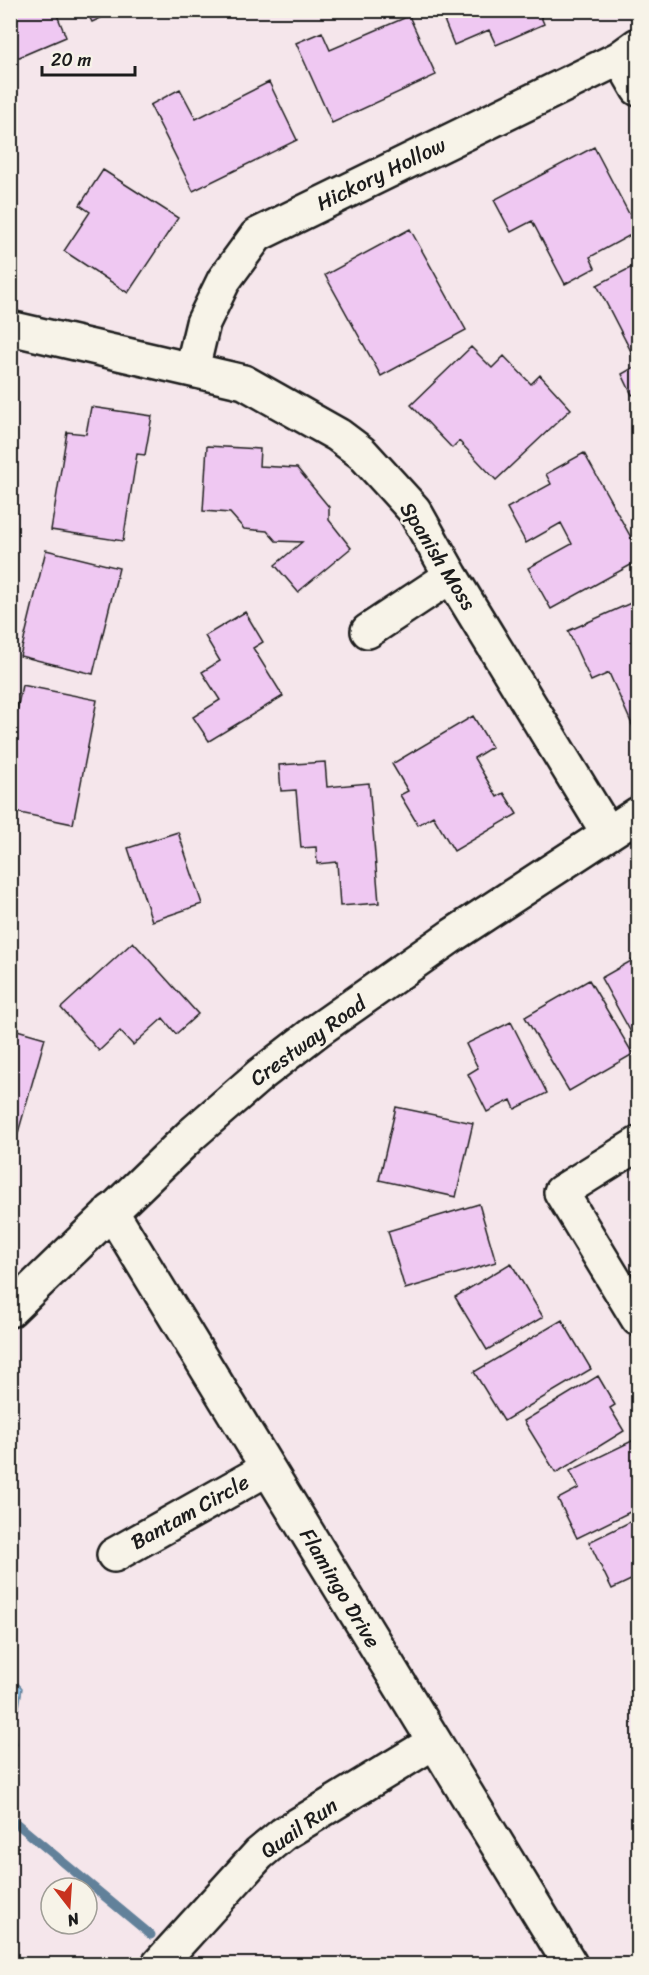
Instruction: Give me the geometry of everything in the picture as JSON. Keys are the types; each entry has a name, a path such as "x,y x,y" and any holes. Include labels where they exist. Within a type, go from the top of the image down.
{"street":[{"path":"629,51 639,89"},
{"name":"Hickory Hollow","path":"192,369 203,323 224,280 257,235 629,51"},
{"name":"Spanish Moss","path":"12,335 192,369 244,382 338,435 362,453 414,510 451,576 608,833"},
{"path":"368,631 451,576"},
{"name":"Crestway Road","path":"10,1310 192,1134 260,1074 453,935 639,814"},
{"path":"639,1144 561,1192 639,1319"},
{"name":"Flamingo Drive","path":"111,1211 570,1965"},
{"name":"Bantam Circle","path":"114,1555 267,1469"},
{"name":"Quail Run","path":"159,1965 267,1848 283,1834 434,1742"}],"water":[{"path":"11,1676 22,1688 13,1725 17,1744 11,1761"}],"building":[{"path":"10,10 55,10 66,37 10,61"},
{"path":"86,10 118,10 92,22"},
{"path":"440,10 538,10 544,24 496,45 489,30 454,45"},
{"path":"409,16 436,75 332,123 296,43 322,32 330,50"},
{"path":"269,82 297,140 193,191 150,105 180,89 196,119"},
{"path":"594,147 638,231 590,257 595,268 565,284 532,221 511,232 494,200"},
{"path":"103,170 178,218 128,293 64,251 90,212 80,205"},
{"path":"410,229 466,330 381,376 325,275"},
{"path":"638,264 638,365 597,285"},
{"path":"471,347 492,368 504,356 531,384 540,375 571,409 496,480 459,441 452,448 411,405"},
{"path":"638,365 638,392 632,395 622,374"},
{"path":"91,407 152,416 145,455 137,454 123,541 51,530 67,432 86,434"},
{"path":"207,446 260,449 259,466 297,468 329,507 329,520 351,548 298,592 275,565 302,542 276,541 267,531 244,529 230,513 203,511"},
{"path":"584,453 638,550 638,561 551,609 528,568 572,544 561,523 526,543 507,508 551,484 546,474"},
{"path":"46,550 119,568 93,674 20,656"},
{"path":"633,602 638,615 638,727 634,729 609,673 591,681 568,631"},
{"path":"245,612 263,642 253,648 283,696 209,741 193,717 220,700 202,672 220,661 205,636"},
{"path":"22,685 97,700 73,824 10,811 10,746"},
{"path":"473,716 492,747 474,758 497,797 504,793 517,814 454,851 433,816 418,825 400,795 408,791 392,764"},
{"path":"325,762 327,787 369,783 379,903 340,906 337,862 317,864 316,847 301,848 296,790 281,791 279,765"},
{"path":"178,832 202,904 152,921 128,848"},
{"path":"133,942 198,1014 176,1034 163,1018 133,1045 120,1031 99,1051 61,1008"},
{"path":"638,957 638,1045 601,978"},
{"path":"589,980 633,1054 569,1091 525,1017"},
{"path":"511,1022 547,1093 515,1109 511,1100 487,1112 468,1074 478,1068 466,1044"},
{"path":"10,1028 45,1038 16,1140 10,1139"},
{"path":"396,1107 473,1123 456,1197 379,1180"},
{"path":"479,1204 496,1262 405,1289 388,1231"},
{"path":"511,1263 543,1317 487,1350 455,1297"},
{"path":"562,1320 591,1369 504,1421 474,1372"},
{"path":"598,1376 615,1405 610,1408 624,1431 556,1473 524,1421"},
{"path":"636,1439 638,1444 638,1508 577,1538 558,1499 579,1488 570,1471"},
{"path":"638,1518 638,1584 635,1578 612,1589 589,1542"}],"waterway":[{"path":"10,1818 151,1935"}]}
